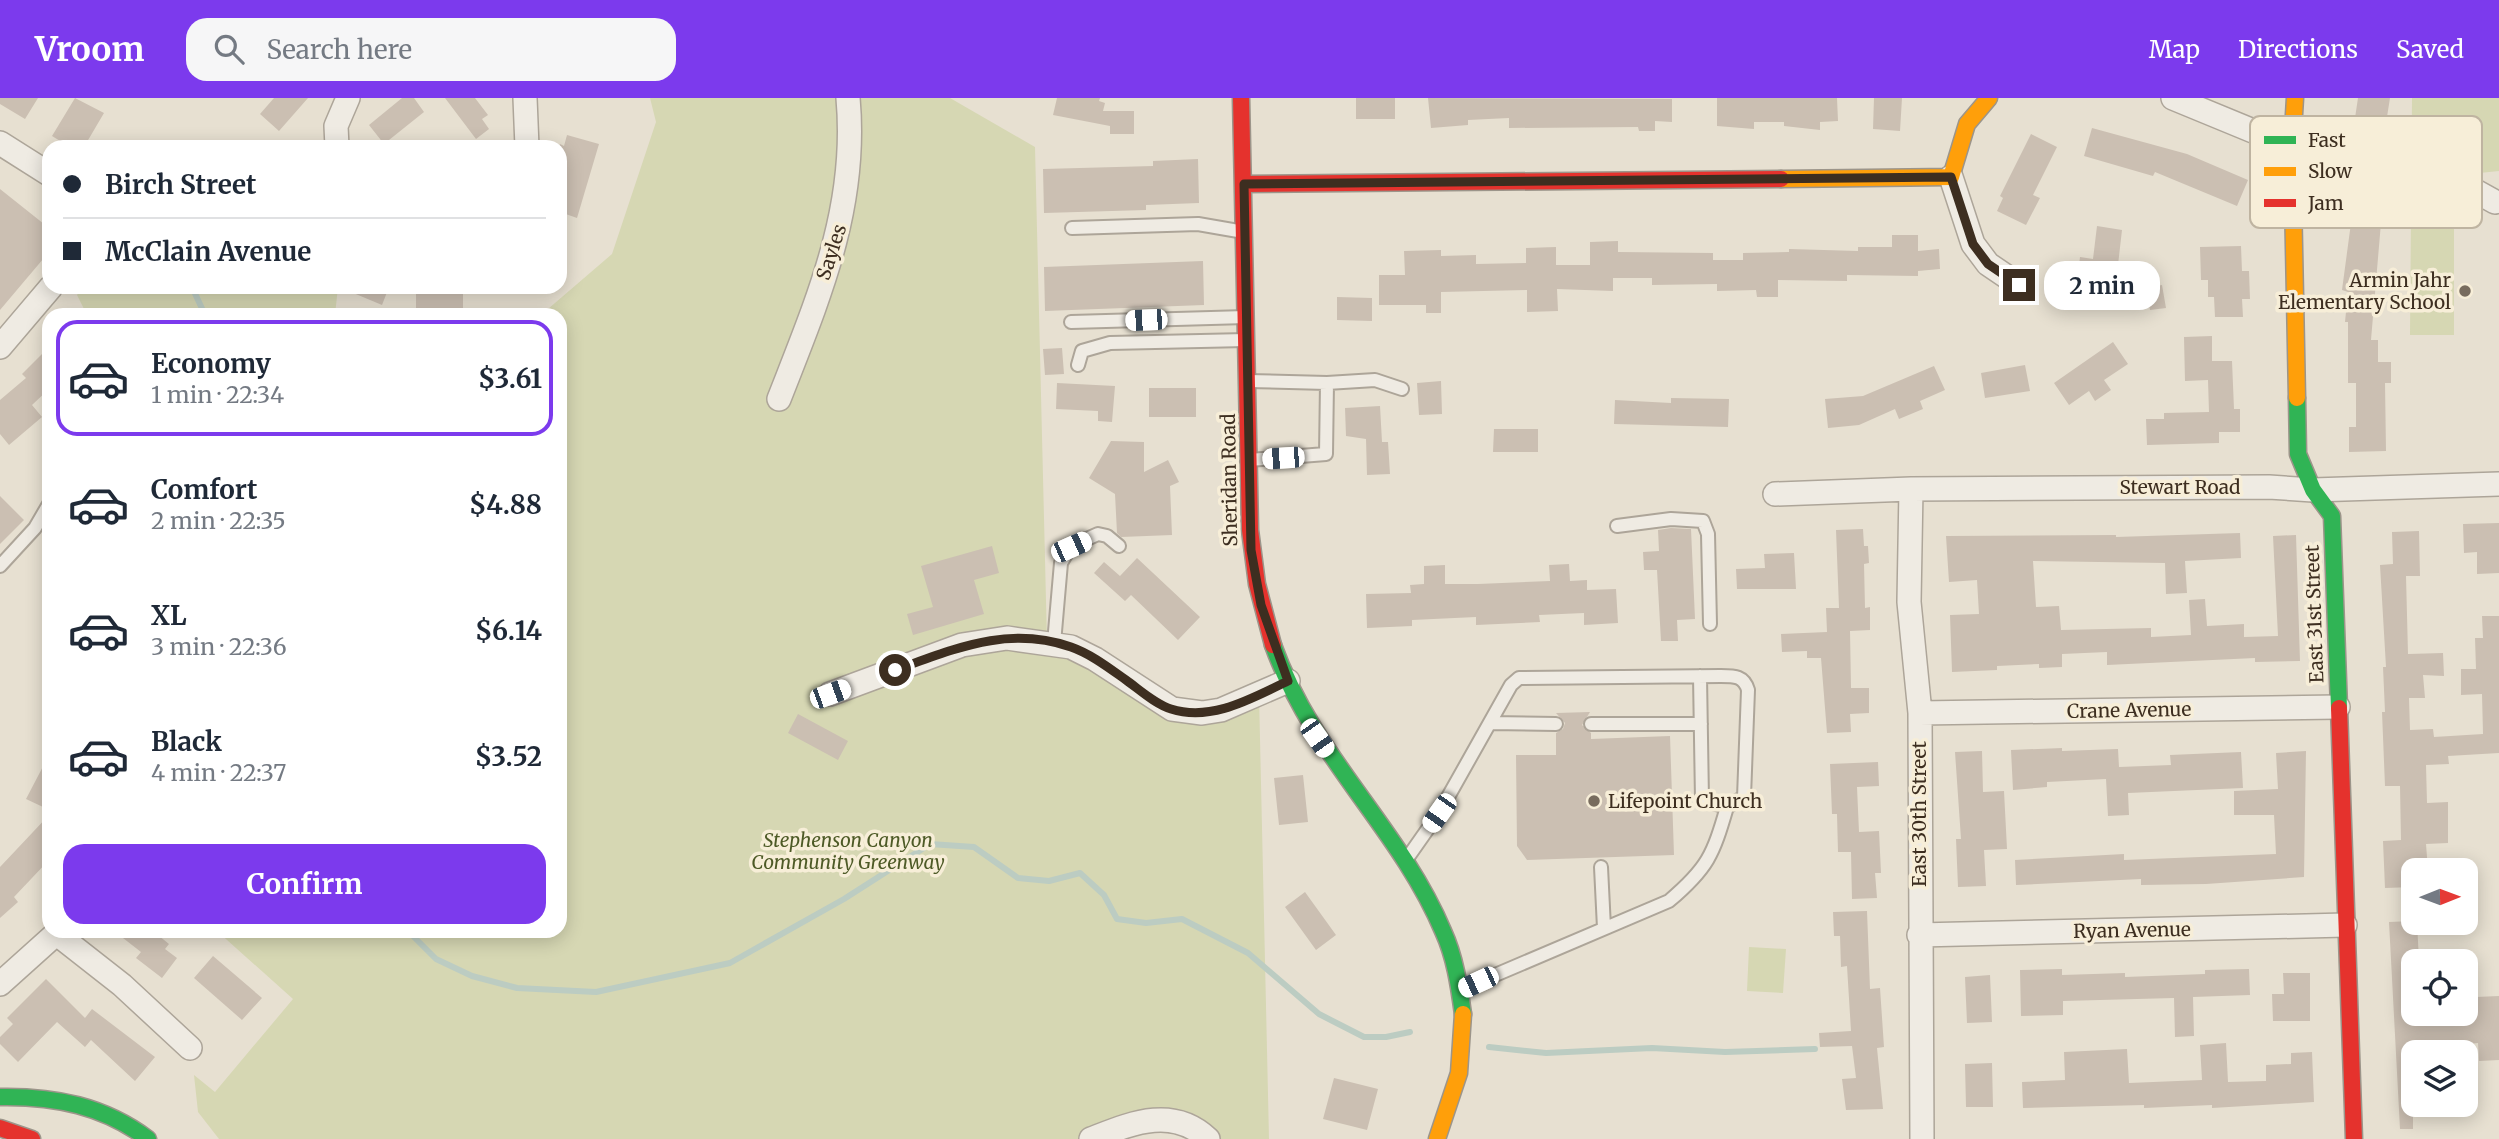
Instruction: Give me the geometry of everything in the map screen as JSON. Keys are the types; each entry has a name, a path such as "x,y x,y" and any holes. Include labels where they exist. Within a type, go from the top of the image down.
{"street":[{"path":"337,140 336,126 348,98"},
{"path":"525,98 527,140"},
{"name":"Sayles","path":"779,399 811,317 844,214 851,138 848,98"},
{"name":"Sheridan Road","path":"1241,98 1251,550 1256,586 1288,681 1317,738 1405,861 1440,918 1452,953 1460,990 1462,1020 1459,1074 1437,1139"},
{"path":"1989,98 1967,124 1951,177 1973,244 1988,264 2019,285"},
{"path":"2173,98 2250,130"},
{"name":"East 31st Street","path":"2294,116 2295,98"},
{"path":"0,143 42,170"},
{"path":"1244,184 1951,177"},
{"path":"2482,195 2495,202"},
{"name":"East 31st Street","path":"2294,228 2298,454 2313,490 2332,516 2354,1139"},
{"path":"0,347 45,294"},
{"name":"Stewart Road","path":"1775,494 1911,489 2269,487 2313,490 2499,484"},
{"name":"East 30th Street","path":"1911,489 1909,602 1920,713 1922,1139"},
{"path":"830,694 985,639 1054,643 1071,647 1095,659 1172,709 1202,713 1221,710 1288,681"},
{"name":"Crane Avenue","path":"1920,713 2338,707"},
{"name":"Ryan Avenue","path":"1919,935 2345,925"},
{"path":"0,984 51,938"},
{"path":"65,938 122,985 190,1048"},
{"path":"0,1097 32,1097 71,1102 120,1120 148,1139"},
{"path":"1091,1139 1138,1121 1156,1118 1191,1126 1208,1139"},
{"path":"0,1128 33,1139"}],"lane":[{"path":"1072,228 1198,224 1245,232"},
{"path":"1071,321 1246,317"},
{"path":"1078,365 1082,351 1110,343 1247,340"},
{"path":"1247,381 1327,383 1375,380 1402,388"},
{"path":"1249,460 1326,454 1327,383"},
{"path":"0,566 35,528 42,516"},
{"path":"1617,526 1671,519 1703,522 1708,534 1710,624"},
{"path":"1054,643 1061,563 1071,547 1098,534 1107,536 1119,546"},
{"path":"1700,676 1702,800 1727,807"},
{"path":"1405,861 1439,813 1511,685 1519,678 1739,677 1748,690 1744,797 1727,807 1716,847 1706,866 1692,882 1669,901 1460,990"},
{"path":"1490,723 1556,724"},
{"path":"1591,724 1701,724"},
{"path":"1601,867 1604,928"}],"green space":[{"name":"Stephenson Canyon Community Greenway","path":"650,98 950,98 1035,147 1047,642 1172,709 1259,694 1269,1139 1208,1139 1191,1126 1091,1139 219,1139 198,1112 194,1075 215,1092 293,999 225,938 567,938 567,308 549,308 612,254 656,122"},
{"path":"2412,98 2499,98 2499,171 2482,173 2482,116 2412,116"},
{"path":"2411,228 2454,228 2454,335 2410,335"},
{"path":"337,294 336,308 84,308 77,295"},
{"path":"1749,947 1786,949 1783,993 1747,991"}],"building":[{"path":"0,98 38,98 25,119 0,104"},
{"path":"75,98 104,113 88,140 59,140 52,136"},
{"path":"274,98 308,98 279,131 260,114"},
{"path":"402,98 414,98 424,112 389,140 381,140 369,125"},
{"path":"445,98 475,98 488,115 482,119 489,129 476,139"},
{"path":"1057,98 1100,98 1099,101 1105,103 1103,111 1134,111 1134,134 1110,134 1110,126 1053,115"},
{"path":"1356,98 1395,98 1395,119 1356,119"},
{"path":"1428,98 1672,99 1672,122 1655,121 1655,131 1639,131 1638,127 1509,128 1509,118 1468,120 1468,125 1431,128"},
{"path":"1717,98 1837,98 1838,121 1820,122 1820,130 1784,126 1784,122 1754,122 1754,129 1717,126"},
{"path":"1874,98 1902,98 1900,131 1873,129"},
{"path":"2358,98 2390,98 2387,116 2355,116"},
{"path":"2092,128 2187,154 2248,180 2237,206 2155,172 2153,176 2084,156"},
{"path":"2031,134 2057,147 2033,195 2040,198 2026,225 1997,211 2003,198 2000,196"},
{"path":"567,135 599,144 577,218 567,214"},
{"path":"1198,159 1199,203 1146,205 1146,210 1044,213 1043,169 1153,166 1153,161"},
{"path":"0,189 42,222 42,260 0,310"},
{"path":"2097,226 2122,230 2118,265 2127,266 2125,288 2077,282 2080,257 2093,259"},
{"path":"2350,228 2381,228 2371,340 2378,340 2378,362 2391,362 2391,383 2385,383 2386,451 2349,452 2349,427 2356,427 2356,383 2348,383 2348,322 2345,322 2348,292 2342,290"},
{"path":"1892,235 1918,235 1918,251 1939,249 1940,269 1918,271 1918,276 1847,275 1847,281 1778,280 1778,297 1757,297 1756,290 1717,291 1717,284 1652,285 1652,278 1613,278 1613,291 1557,289 1558,311 1527,312 1527,290 1441,292 1441,313 1426,313 1426,305 1379,305 1379,275 1405,275 1404,251 1441,250 1441,256 1476,255 1476,264 1526,263 1526,248 1556,247 1556,265 1590,265 1590,242 1618,241 1618,252 1713,253 1713,260 1743,260 1743,253 1789,252 1789,249 1858,251 1858,247 1892,247"},
{"path":"2241,246 2242,271 2249,271 2250,299 2242,299 2243,317 2215,317 2214,297 2208,297 2208,280 2201,280 2200,247"},
{"path":"1203,261 1204,305 1045,311 1044,267"},
{"path":"2162,285 2166,308 2150,310 2146,288"},
{"path":"356,294 386,294 382,305"},
{"path":"416,294 463,294 463,308 416,308"},
{"path":"1337,297 1372,298 1372,321 1337,320"},
{"path":"2212,336 2212,361 2232,361 2234,409 2240,409 2240,432 2219,432 2219,443 2147,445 2146,419 2164,419 2164,413 2209,412 2208,380 2185,381 2184,337"},
{"path":"2113,342 2128,364 2104,380 2111,390 2095,401 2089,391 2069,405 2054,383"},
{"path":"1062,348 1064,374 1045,375 1043,349"},
{"path":"42,354 42,396 32,405 42,417 9,445 0,434 0,400 26,378 22,374"},
{"path":"2025,365 2030,391 1985,398 1981,373"},
{"path":"1934,366 1945,390 1920,401 1923,409 1899,419 1895,409 1859,425 1828,428 1825,399 1863,396"},
{"path":"1441,381 1442,414 1419,415 1417,383"},
{"path":"1057,383 1115,386 1112,422 1098,421 1098,411 1056,409"},
{"path":"1149,388 1196,388 1196,417 1149,417"},
{"path":"1671,398 1729,399 1728,427 1614,424 1615,400 1671,403"},
{"path":"1380,406 1382,442 1388,442 1390,474 1367,475 1366,439 1346,436 1345,408"},
{"path":"1494,429 1538,429 1538,452 1493,452"},
{"path":"1111,441 1144,442 1144,472 1168,460 1179,482 1170,486 1172,535 1121,537 1117,533 1115,494 1089,478"},
{"path":"0,496 24,520 0,544"},
{"path":"2499,523 2499,573 2477,574 2477,552 2464,553 2463,524"},
{"path":"1691,529 1695,619 1677,620 1678,641 1661,641 1657,570 1644,570 1643,552 1659,551 1658,530"},
{"path":"1863,529 1864,546 1868,546 1869,563 1864,564 1865,608 1870,607 1870,630 1850,631 1851,688 1869,688 1869,713 1850,714 1851,732 1827,733 1821,658 1807,658 1807,651 1782,652 1781,634 1827,632 1826,608 1839,608 1836,530"},
{"path":"2419,531 2420,576 2406,576 2408,654 2443,653 2444,676 2423,675 2425,698 2409,698 2410,730 2433,729 2434,737 2483,734 2482,694 2461,695 2461,669 2476,669 2475,638 2483,638 2482,616 2499,616 2499,753 2448,756 2449,764 2426,765 2427,803 2448,802 2448,843 2426,844 2427,858 2401,858 2401,887 2385,888 2383,841 2401,840 2400,786 2385,786 2382,712 2385,712 2383,667 2386,667 2380,565 2393,564 2392,532"},
{"path":"2240,533 2241,558 2185,561 2187,593 2166,594 2165,563 2033,561 2036,607 2059,606 2061,630 2151,628 2151,637 2191,635 2189,600 2205,599 2207,626 2244,624 2244,637 2278,636 2273,536 2296,535 2300,661 2255,662 2255,658 2107,665 2107,652 2062,654 2062,667 2039,668 2039,664 1997,666 1997,670 1952,672 1950,615 1979,614 1977,580 1949,582 1946,536 2116,537"},
{"path":"992,546 999,573 974,580 984,614 913,635 907,614 933,607 921,566"},
{"path":"1794,553 1796,589 1737,589 1736,569 1765,568 1764,554"},
{"path":"1137,558 1200,617 1178,640 1131,595 1125,601 1094,573 1104,562 1120,576"},
{"path":"1569,564 1570,581 1587,580 1587,590 1616,589 1618,623 1584,625 1584,613 1539,615 1540,622 1476,625 1476,617 1412,620 1412,626 1367,628 1366,594 1411,593 1410,585 1424,584 1424,566 1445,565 1445,584 1478,584 1550,581 1549,565"},
{"name":"Lifepoint Church","path":"1590,712 1582,725 1591,733 1591,739 1670,736 1674,855 1527,860 1517,846 1516,755 1556,755 1556,733 1563,729 1565,723 1556,713"},
{"path":"798,714 848,741 838,760 788,733"},
{"path":"2062,748 2062,751 2118,749 2119,767 2171,765 2170,755 2241,752 2243,788 2128,793 2129,815 2108,816 2106,779 2047,782 2047,787 2013,790 2011,750"},
{"path":"1982,751 1983,792 2004,791 2007,849 1984,850 1986,886 1958,887 1956,839 1961,839 1955,752"},
{"path":"2306,751 2304,877 2206,884 2141,885 2141,879 2016,885 2015,860 2124,854 2124,860 2276,854 2274,815 2234,815 2234,791 2278,789 2276,753"},
{"path":"1878,762 1879,786 1857,787 1859,832 1879,831 1881,873 1875,873 1877,898 1852,899 1851,852 1838,852 1837,814 1832,814 1830,764"},
{"path":"42,768 42,807 26,799"},
{"path":"1303,775 1308,822 1279,825 1274,778"},
{"path":"42,822 42,867 14,897 18,902 0,918 0,867"},
{"path":"1305,892 1336,935 1316,950 1285,907"},
{"path":"1867,911 1870,989 1880,988 1884,1047 1877,1048 1883,1109 1846,1110 1842,1079 1856,1078 1852,1046 1820,1047 1819,1033 1851,1031 1847,966 1841,967 1840,936 1834,936 1833,912"},
{"path":"2389,922 2401,922 2401,935 2418,935 2418,949 2401,949 2401,1026 2478,1026 2478,997 2499,996 2499,1060 2479,1061 2478,1040 2401,1040 2401,1117 2413,1117 2413,1129 2400,1129"},
{"path":"123,938 162,938 169,944 165,949 177,958 162,978 136,958 141,952"},
{"path":"213,956 262,998 242,1020 194,978"},
{"path":"2062,969 2062,975 2125,973 2125,977 2205,974 2205,970 2249,969 2250,995 2193,997 2194,1036 2175,1037 2174,998 2063,1001 2063,1015 2021,1016 2020,970"},
{"path":"2283,973 2310,973 2310,1021 2273,1021 2272,994 2284,994"},
{"path":"1990,975 1992,1022 1967,1023 1965,977"},
{"path":"46,979 85,1018 92,1009 155,1057 135,1081 91,1040 85,1047 57,1022 18,1062 0,1044 0,1037 13,1024 7,1018"},
{"path":"2226,1043 2228,1082 2266,1081 2266,1065 2291,1064 2291,1053 2312,1052 2314,1102 2212,1108 2212,1105 2144,1108 2144,1105 2023,1108 2022,1082 2065,1080 2064,1052 2127,1049 2129,1083 2202,1080 2200,1045"},
{"path":"1992,1063 1993,1107 1966,1107 1965,1064"},
{"path":"1334,1078 1378,1089 1367,1130 1323,1119"}],"waterway":[{"path":"195,294 202,308"},
{"path":"415,938 436,959 472,976 517,988 596,992 730,963 844,899 930,844 974,847 1018,878 1049,881 1080,873 1104,895 1117,919 1146,923 1182,919 1248,953 1319,1014 1364,1037 1386,1037 1410,1032"},
{"path":"1489,1047 1546,1053 1652,1048 1725,1052 1815,1049"}],"traffic: fast":[{"path":"2297,398 2298,454 2313,490 2332,516 2339,708"},
{"path":"1273,645 1310,722 1404,858 1425,893 1451,951 1463,1014"},
{"path":"0,1097 78,1105 114,1118 148,1139"}],"traffic: slow":[{"path":"1781,179 1951,177 1967,124 1989,98"},
{"path":"2294,116 2295,98"},
{"path":"2294,228 2297,398"},
{"path":"1437,1139 1459,1073 1463,1014"}],"traffic: jam":[{"path":"1241,98 1250,530 1257,584 1273,645"},
{"path":"1244,184 1781,179"},
{"path":"2339,708 2354,1139"},
{"path":"0,1128 32,1139"}],"place":[{"name":"Armin Jahr Elementary School","path":"2465,291"},
{"name":"Lifepoint Church","path":"1594,801"}],"route":[{"path":"895,670 962,645 985,639 1007,638 1071,647 1095,659 1160,704 1172,709 1202,713 1221,710 1288,681 1261,605 1251,550 1244,184 1951,177 1973,244 1988,264 2019,285"}]}
